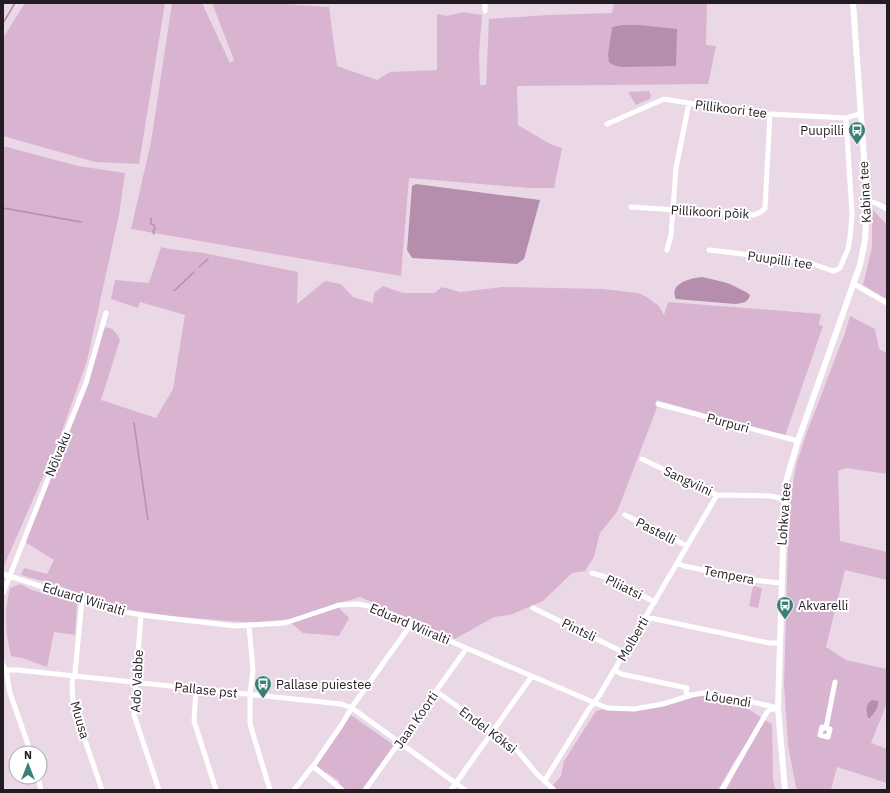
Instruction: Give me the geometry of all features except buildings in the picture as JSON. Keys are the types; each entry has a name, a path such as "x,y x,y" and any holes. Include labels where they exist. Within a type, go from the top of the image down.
{"street":[{"path":"485,3 485,11"},
{"name":"Kabina tee","path":"853,3 867,200 865,240 854,284"},
{"name":"Pillikoori tee","path":"607,124 664,99 750,113 846,118 856,116 860,113"},
{"path":"666,250 671,235 676,168 689,103"},
{"name":"Pillikoori põik","path":"631,207 754,215 761,212 765,208 770,114"},
{"name":"Puupilli tee","path":"709,250 804,261 834,271 840,268 848,249 852,225 846,118"},
{"path":"867,200 887,209"},
{"path":"854,284 887,303"},
{"name":"Lohkva tee","path":"785,790 778,708 784,499 787,475 854,284"},
{"name":"Nõlvaku","path":"3,593 86,383 106,313"},
{"name":"Purpuri","path":"658,404 798,441"},
{"name":"Sangviini","path":"642,459 717,495 771,496 784,499"},
{"name":"Molberti","path":"545,780 615,670 717,495"},
{"name":"Pastelli","path":"626,516 687,546"},
{"name":"Tempera","path":"677,563 684,566 752,580 781,583"},
{"name":"Pliiatsi","path":"592,573 605,577 655,602"},
{"name":"Eduard Wiiralti","path":"3,574 115,610 141,615 235,626 285,623 329,608 349,604 358,604 374,608 412,623 466,648 606,708 634,709 664,704 692,695"},
{"name":"Muusa","path":"82,600 76,672 73,677 72,685 73,705 102,790"},
{"name":"Pintsli","path":"533,608 625,653"},
{"name":"Ado Vabbe","path":"141,615 134,715 159,790"},
{"path":"646,617 769,643 780,643"},
{"path":"294,790 313,766 412,623"},
{"path":"249,626 253,670 250,694 250,724 270,790"},
{"name":"Jaan Koorti","path":"365,790 400,743 466,648"},
{"path":"3,665 6,670 9,688 28,745"},
{"name":"Pallase pst","path":"6,670 341,704 352,708 465,790"},
{"name":"Lõuendi","path":"615,670 621,674 687,688 686,692 688,695 704,693 714,694 778,708"},
{"path":"451,790 532,676"},
{"path":"826,728 835,682"},
{"path":"196,689 194,721 216,790"},
{"name":"Endel Kõksi","path":"436,691 516,749 554,790"},
{"path":"722,790 767,712 771,709 778,708"},
{"path":"313,766 342,790"}],"shaded area":[{"path":"25,3 165,3 139,164 95,162 3,136 3,38"},
{"path":"172,3 202,3 230,63 234,60 212,3 270,3 329,7 337,66 377,80 390,72 437,70 437,14 447,16 463,12 482,15 479,54 480,85 486,85 489,19 612,13 614,3 707,3 706,45 716,46 708,84 517,86 518,125 550,144 562,148 554,188 529,188 409,178 401,276 131,229 151,142","holes":["621,25 641,25 665,28 608,54 612,27"]},
{"path":"621,25 641,25 677,29 676,66 622,67 613,65 609,62 608,54 612,27"},
{"path":"649,91 651,96 650,99 636,105 628,92"},
{"path":"3,146 78,166 125,173 119,215 87,361 57,445 3,568"},
{"path":"416,184 540,200 524,259 517,264 412,258 407,250 412,186"},
{"path":"872,209 887,225 887,299 863,285 872,247"},
{"path":"161,247 204,253 298,272 297,304 325,281 341,284 353,297 373,303 374,293 383,286 403,293 434,293 442,287 460,292 503,287 603,289 638,293 647,297 659,306 664,315 668,302 821,314 819,325 823,326 785,436 656,400 658,405 617,512 600,533 594,557 585,571 572,573 543,601 510,615 494,617 455,639 360,597 333,605 339,608 349,618 339,636 303,633 289,621 293,619 241,622 170,616 116,608 60,586 21,575 24,568 47,574 54,560 25,542 84,393 103,328 113,330 120,340 101,400 156,418 173,389 185,315 140,302 138,308 111,299 115,280 149,283"},
{"path":"702,277 732,285 750,295 749,298 744,302 735,304 676,299 674,294 678,285 687,280"},
{"path":"850,316 875,329 879,349 887,353 887,474 846,468 838,471 840,541 887,552 887,580 845,570 826,647 846,660 887,669 887,703 871,743 887,749 887,783 837,767 831,790 799,790 796,788 788,745 784,684 789,510 796,465"},
{"path":"20,584 32,590 77,602 75,635 54,632 47,667 22,658 11,656 6,630 7,605 10,588"},
{"path":"753,586 762,588 758,608 749,606"},
{"path":"704,693 730,697 762,718 718,790 552,790 550,788 561,776 564,761 596,711 606,708 634,709"},
{"path":"872,700 878,701 878,706 870,718 868,718 867,708 868,704"},
{"path":"351,715 395,746 362,790 346,790 339,784 339,781 315,766"},
{"path":"765,720 772,724 773,778 775,790 726,790 759,727"}],"waterway":[{"path":"3,23 15,3"},
{"path":"3,208 81,222"},
{"path":"151,218 151,224 154,225 155,229 153,231 154,234"},
{"path":"199,267 208,259"},
{"path":"174,291 194,272"},
{"path":"134,423 148,520"}],"place":[{"name":"Puupilli","path":"857,145"},
{"name":"Akvarelli","path":"785,620"},
{"name":"Pallase puiestee","path":"263,699"}]}
